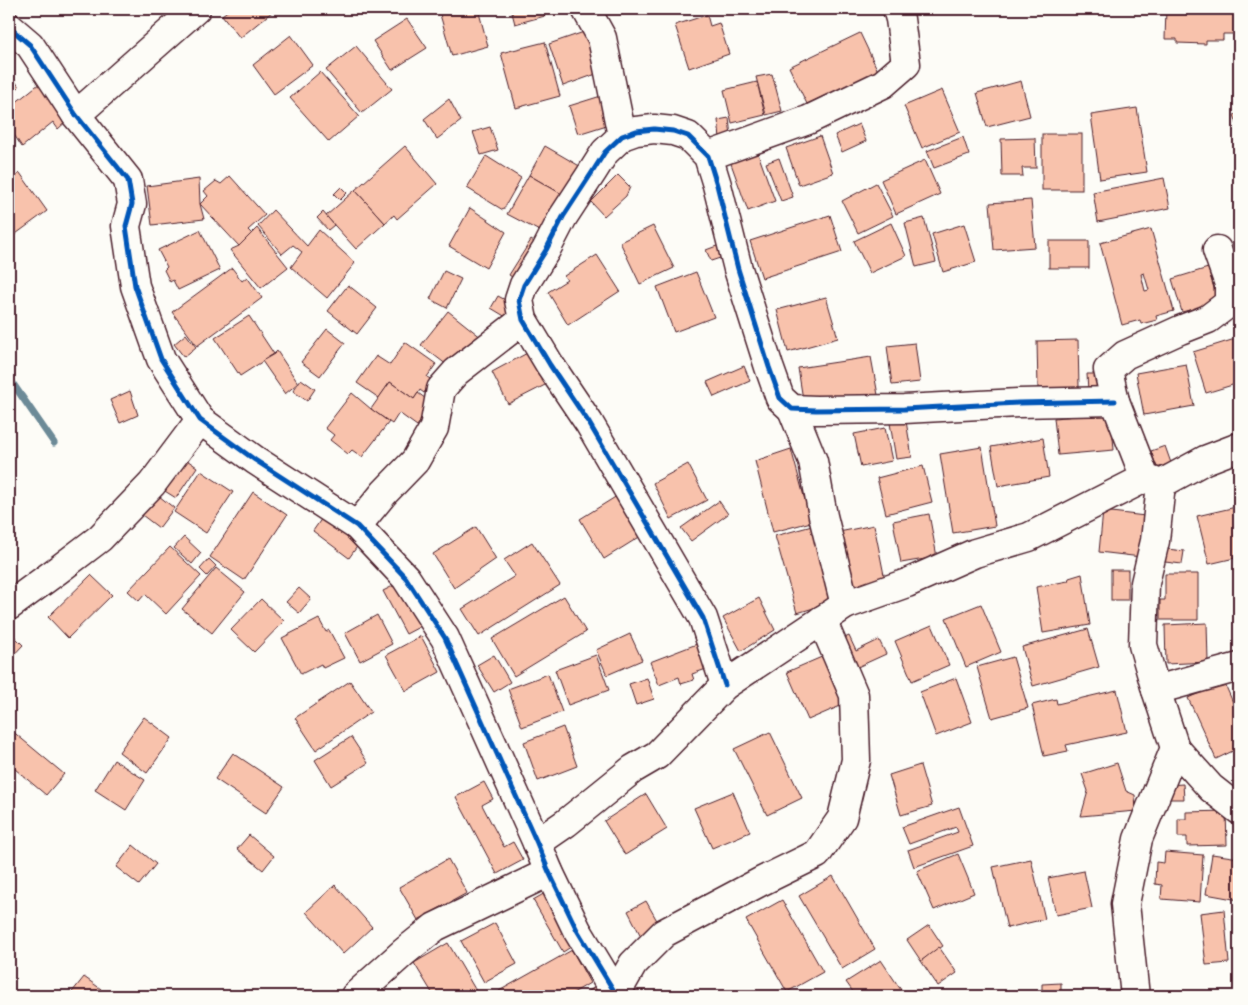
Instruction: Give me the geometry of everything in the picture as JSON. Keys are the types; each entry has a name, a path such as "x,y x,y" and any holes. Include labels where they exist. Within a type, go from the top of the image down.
{"street":[{"path":"76,114 196,9"},
{"path":"586,9 602,38 622,136"},
{"path":"708,156 808,120 883,84 906,64 897,9"},
{"path":"9,27 30,45 76,114 128,180 132,204 126,226 135,286 161,359 200,420 255,460 357,526 406,578 445,638 549,872 577,930 617,995"},
{"path":"725,684 703,618 589,423 550,365 523,320 519,300 524,285 546,250 563,217 594,171 604,152 622,136 636,130 673,131 688,136 708,156 717,184 738,269 769,367 780,398 792,409 813,462 823,516 845,605"},
{"path":"1217,250 1229,284 1229,303 1208,319 1125,354 1108,370 1115,400 1153,481 1156,541 1145,583 1143,646 1156,690 1175,748 1211,788 1239,810"},
{"path":"357,526 384,493 415,461 434,428 441,389 456,372 523,320"},
{"path":"792,409 904,409 1018,402 1115,400"},
{"path":"9,606 100,538 152,484 200,420"},
{"path":"537,843 566,823 634,769 657,755 725,684 845,605 907,583 975,554 1030,537 1153,481 1239,447"},
{"path":"617,995 633,964 664,934 760,882 817,854 842,818 856,760 854,695 822,620"},
{"path":"1156,690 1239,667"},
{"path":"1135,996 1125,904 1138,839 1175,748"},
{"path":"355,996 404,952 435,928 549,872"}],"building":[{"path":"230,9 271,9 273,11 240,38 222,15"},
{"path":"448,9 478,9 488,46 452,56 439,11"},
{"path":"511,9 543,9 545,16 515,24"},
{"path":"1166,9 1239,9 1239,34 1223,34 1223,40 1206,40 1206,44 1177,43 1177,39 1165,39"},
{"path":"707,15 710,26 719,23 729,54 689,68 675,25"},
{"path":"407,19 427,48 392,70 373,41"},
{"path":"584,32 599,73 563,86 549,44"},
{"path":"860,33 878,71 807,104 789,67"},
{"path":"291,35 313,65 274,94 253,65"},
{"path":"545,42 560,96 516,108 501,53"},
{"path":"356,46 392,89 362,113 326,70"},
{"path":"9,71 19,87 9,95"},
{"path":"320,72 359,116 329,142 290,98"},
{"path":"772,74 782,111 766,115 756,77"},
{"path":"1021,81 1030,116 987,127 977,93"},
{"path":"757,82 765,115 732,123 724,90"},
{"path":"40,83 70,118 58,129 53,122 22,147 9,127 9,108"},
{"path":"942,90 960,132 922,148 904,106"},
{"path":"601,96 610,124 578,134 569,106"},
{"path":"449,99 461,121 437,139 424,119"},
{"path":"1137,108 1147,172 1100,179 1091,115"},
{"path":"1239,113 1239,129 1234,115"},
{"path":"729,118 731,137 720,138 718,120"},
{"path":"859,124 866,141 842,152 835,135"},
{"path":"490,127 498,150 481,155 473,132"},
{"path":"1042,134 1082,134 1082,190 1042,190"},
{"path":"820,136 833,173 799,185 786,148"},
{"path":"963,137 969,155 934,168 927,151"},
{"path":"1035,138 1036,168 1022,168 1023,176 1002,176 1001,139"},
{"path":"405,146 437,184 397,219 394,215 385,223 355,190"},
{"path":"545,146 583,168 565,196 529,175"},
{"path":"756,148 775,201 748,211 729,158"},
{"path":"486,156 521,178 503,210 467,188"},
{"path":"779,158 793,197 781,201 766,163"},
{"path":"925,160 940,194 896,214 881,180"},
{"path":"20,173 47,211 9,239 9,182"},
{"path":"529,175 565,196 549,236 507,214"},
{"path":"618,175 630,187 626,196 604,216 591,202"},
{"path":"230,176 265,215 248,230 252,234 239,246 200,204 208,196 204,191 216,181 221,184"},
{"path":"1164,178 1170,208 1098,222 1093,192"},
{"path":"199,179 200,204 204,219 152,225 147,186"},
{"path":"876,183 893,216 858,233 842,201"},
{"path":"341,187 347,193 340,200 334,194"},
{"path":"355,190 385,223 356,249 326,216"},
{"path":"1031,200 1035,247 994,250 990,203"},
{"path":"470,208 506,232 486,268 449,246"},
{"path":"273,210 307,246 319,230 355,263 327,298 291,267 302,252 293,245 282,254 258,226"},
{"path":"323,212 334,225 328,230 317,218"},
{"path":"830,215 842,252 762,278 750,241"},
{"path":"924,218 936,262 916,267 905,223"},
{"path":"891,223 906,256 870,273 854,241"},
{"path":"964,224 976,262 943,272 932,234"},
{"path":"653,226 674,268 640,284 620,242"},
{"path":"257,228 288,267 261,288 230,250 239,246"},
{"path":"1151,229 1174,311 1156,316 1157,320 1141,324 1140,320 1122,325 1100,243","holes":["1144,273 1149,290 1145,291 1141,274"]},
{"path":"200,230 220,270 178,290 173,280 170,282 164,270 167,267 158,250"},
{"path":"531,240 546,250 524,285 509,275"},
{"path":"1049,241 1089,241 1089,268 1049,268"},
{"path":"722,244 726,256 711,261 706,250"},
{"path":"597,255 620,291 568,325 548,292 567,280 564,276"},
{"path":"232,268 242,281 247,277 262,298 197,346 172,312"},
{"path":"1208,268 1218,302 1182,312 1172,279"},
{"path":"444,271 461,279 447,308 430,299"},
{"path":"696,272 714,317 674,332 657,287"},
{"path":"348,285 377,308 357,334 328,311"},
{"path":"498,296 513,304 506,317 491,308"},
{"path":"826,297 838,338 788,352 777,310"},
{"path":"448,311 482,338 456,372 421,345"},
{"path":"249,316 274,354 240,376 215,338"},
{"path":"327,329 345,343 320,376 301,362"},
{"path":"186,334 196,347 184,357 174,344"},
{"path":"1235,339 1239,354 1239,383 1206,393 1193,352"},
{"path":"1078,340 1079,388 1038,389 1037,341"},
{"path":"405,342 436,364 427,377 432,380 424,393 420,390 414,399 390,382 379,398 357,383 376,356 390,365"},
{"path":"915,343 920,382 892,385 887,346"},
{"path":"277,351 298,383 285,394 262,361"},
{"path":"531,351 547,384 508,404 492,372"},
{"path":"871,357 878,395 804,406 798,368"},
{"path":"1186,364 1194,406 1144,415 1136,373"},
{"path":"744,366 750,381 714,397 707,382"},
{"path":"1087,374 1100,374 1101,390 1088,391"},
{"path":"301,379 315,389 307,401 293,391"},
{"path":"390,382 414,399 418,393 433,404 417,426 399,413 392,424 371,409"},
{"path":"130,391 138,415 120,423 110,400"},
{"path":"352,393 389,422 362,457 352,450 348,454 330,440 334,435 325,428"},
{"path":"1111,413 1114,450 1058,455 1054,418"},
{"path":"906,421 912,457 896,459 890,423"},
{"path":"885,428 892,461 861,467 854,434"},
{"path":"1043,438 1049,477 998,486 991,447"},
{"path":"1165,446 1171,463 1157,468 1151,451"},
{"path":"982,447 995,526 953,533 940,454"},
{"path":"791,449 811,522 773,532 755,461"},
{"path":"181,456 197,467 176,498 160,488"},
{"path":"688,464 707,500 671,519 653,483"},
{"path":"923,466 932,502 886,514 877,478"},
{"path":"201,471 233,492 206,533 174,512"},
{"path":"154,492 174,508 159,528 138,512"},
{"path":"253,492 287,515 244,580 210,557"},
{"path":"617,496 641,536 604,559 580,519"},
{"path":"719,501 728,514 691,541 681,528"},
{"path":"1236,507 1239,519 1239,557 1209,564 1197,516"},
{"path":"1103,511 1145,516 1141,557 1099,552"},
{"path":"929,514 937,557 901,563 893,521"},
{"path":"324,515 361,541 349,558 313,531"},
{"path":"874,525 886,585 851,592 839,532"},
{"path":"812,526 834,602 797,613 775,536"},
{"path":"476,527 496,559 454,588 433,554"},
{"path":"184,537 201,553 192,564 174,548"},
{"path":"532,542 560,585 479,636 462,609 515,576 504,560"},
{"path":"170,547 201,576 166,614 145,594 139,601 128,591"},
{"path":"1167,549 1184,551 1182,564 1165,562"},
{"path":"209,559 216,566 207,576 200,569"},
{"path":"216,568 245,592 212,633 182,609"},
{"path":"1111,570 1128,570 1128,600 1111,600"},
{"path":"1082,574 1090,625 1043,633 1036,587 1068,581 1069,578"},
{"path":"1165,574 1198,574 1198,620 1160,620 1160,600 1165,600"},
{"path":"91,575 112,595 68,638 48,617"},
{"path":"399,583 423,625 406,634 383,591"},
{"path":"299,588 311,599 299,613 286,602"},
{"path":"564,596 586,632 514,676 492,639"},
{"path":"759,598 775,630 741,651 723,618"},
{"path":"261,599 284,621 254,652 231,630"},
{"path":"981,604 1001,652 966,667 946,618"},
{"path":"377,615 392,644 360,661 345,633"},
{"path":"319,619 326,632 329,630 344,658 323,668 321,664 301,674 282,638"},
{"path":"1207,623 1208,662 1166,664 1165,625"},
{"path":"932,625 949,665 912,681 895,641"},
{"path":"1088,629 1099,667 1033,686 1022,647"},
{"path":"9,633 23,645 9,660"},
{"path":"630,634 642,660 607,675 596,650"},
{"path":"421,636 440,672 406,691 386,655"},
{"path":"849,636 856,651 879,640 886,654 851,670 838,641"},
{"path":"702,642 712,667 692,674 694,680 681,684 679,677 659,685 650,662"},
{"path":"494,655 510,682 494,692 477,665"},
{"path":"596,655 609,690 568,705 555,670"},
{"path":"824,656 845,704 808,720 787,672"},
{"path":"1013,657 1028,708 992,718 977,667"},
{"path":"548,674 562,712 522,727 508,689"},
{"path":"647,678 654,699 636,705 629,684"},
{"path":"956,678 972,722 936,736 920,692"},
{"path":"350,681 371,712 316,750 295,718"},
{"path":"1224,682 1239,716 1239,748 1216,759 1188,698"},
{"path":"1117,690 1127,732 1066,745 1068,751 1044,756 1032,705 1056,699 1057,704"},
{"path":"144,717 172,738 147,773 119,752"},
{"path":"563,727 577,766 538,781 524,742"},
{"path":"11,730 64,774 46,795 9,764 9,733"},
{"path":"770,732 802,798 767,815 734,749"},
{"path":"351,737 368,763 331,786 315,760"},
{"path":"233,753 284,787 266,813 215,779"},
{"path":"114,760 145,780 126,810 95,790"},
{"path":"1117,763 1126,791 1135,795 1136,811 1081,816 1088,791 1082,774"},
{"path":"920,765 932,806 901,815 889,775"},
{"path":"484,782 493,799 482,805 504,847 513,842 523,860 497,874 456,797"},
{"path":"1183,784 1184,799 1169,799 1169,785"},
{"path":"733,792 750,832 712,848 694,808"},
{"path":"646,794 667,829 625,855 604,821"},
{"path":"959,807 973,846 914,867 908,850 958,832 956,827 909,844 902,827"},
{"path":"1226,811 1227,845 1187,846 1187,837 1178,837 1178,819 1186,819 1186,812"},
{"path":"249,835 274,856 263,870 237,849"},
{"path":"133,845 156,864 139,885 116,867"},
{"path":"1165,852 1203,855 1200,902 1161,899 1162,885 1155,884 1156,862 1164,863"},
{"path":"958,854 974,893 934,910 917,871"},
{"path":"1212,854 1239,858 1239,900 1206,894"},
{"path":"448,859 467,893 418,920 399,887"},
{"path":"1031,859 1045,919 1007,928 993,867"},
{"path":"1084,871 1092,908 1056,915 1048,878"},
{"path":"833,876 875,949 842,969 799,896"},
{"path":"335,885 372,927 343,954 306,912"},
{"path":"547,892 577,943 563,952 533,900"},
{"path":"782,900 823,972 787,992 746,920"},
{"path":"646,901 664,933 645,944 628,911"},
{"path":"1224,910 1229,963 1206,965 1200,913"},
{"path":"495,923 517,964 484,982 461,941"},
{"path":"929,925 943,946 921,961 907,940"},
{"path":"448,943 479,996 434,996 414,963"},
{"path":"939,947 957,973 938,986 921,961"},
{"path":"572,950 590,983 568,996 502,996 499,991"},
{"path":"881,960 905,996 856,996 846,982"},
{"path":"84,977 101,989 95,996 69,996"},
{"path":"1061,983 1061,996 1042,996 1042,984"},
{"path":"596,986 603,996 582,996"}],"waterway":[{"path":"9,378 54,443"}],"cycle path":[{"path":"9,27 30,45 76,115 128,180 132,204 126,226 135,286 161,359 200,420 255,460 357,526 406,578 445,638 549,872 577,930 617,996"},
{"path":"725,685 703,618 589,423 550,365 523,320 519,300 524,285 546,250 563,217 605,152 622,136 636,131 654,129 673,131 688,136 708,156 738,269 769,367 780,398 792,409 904,409 1018,403 1115,401"}]}
